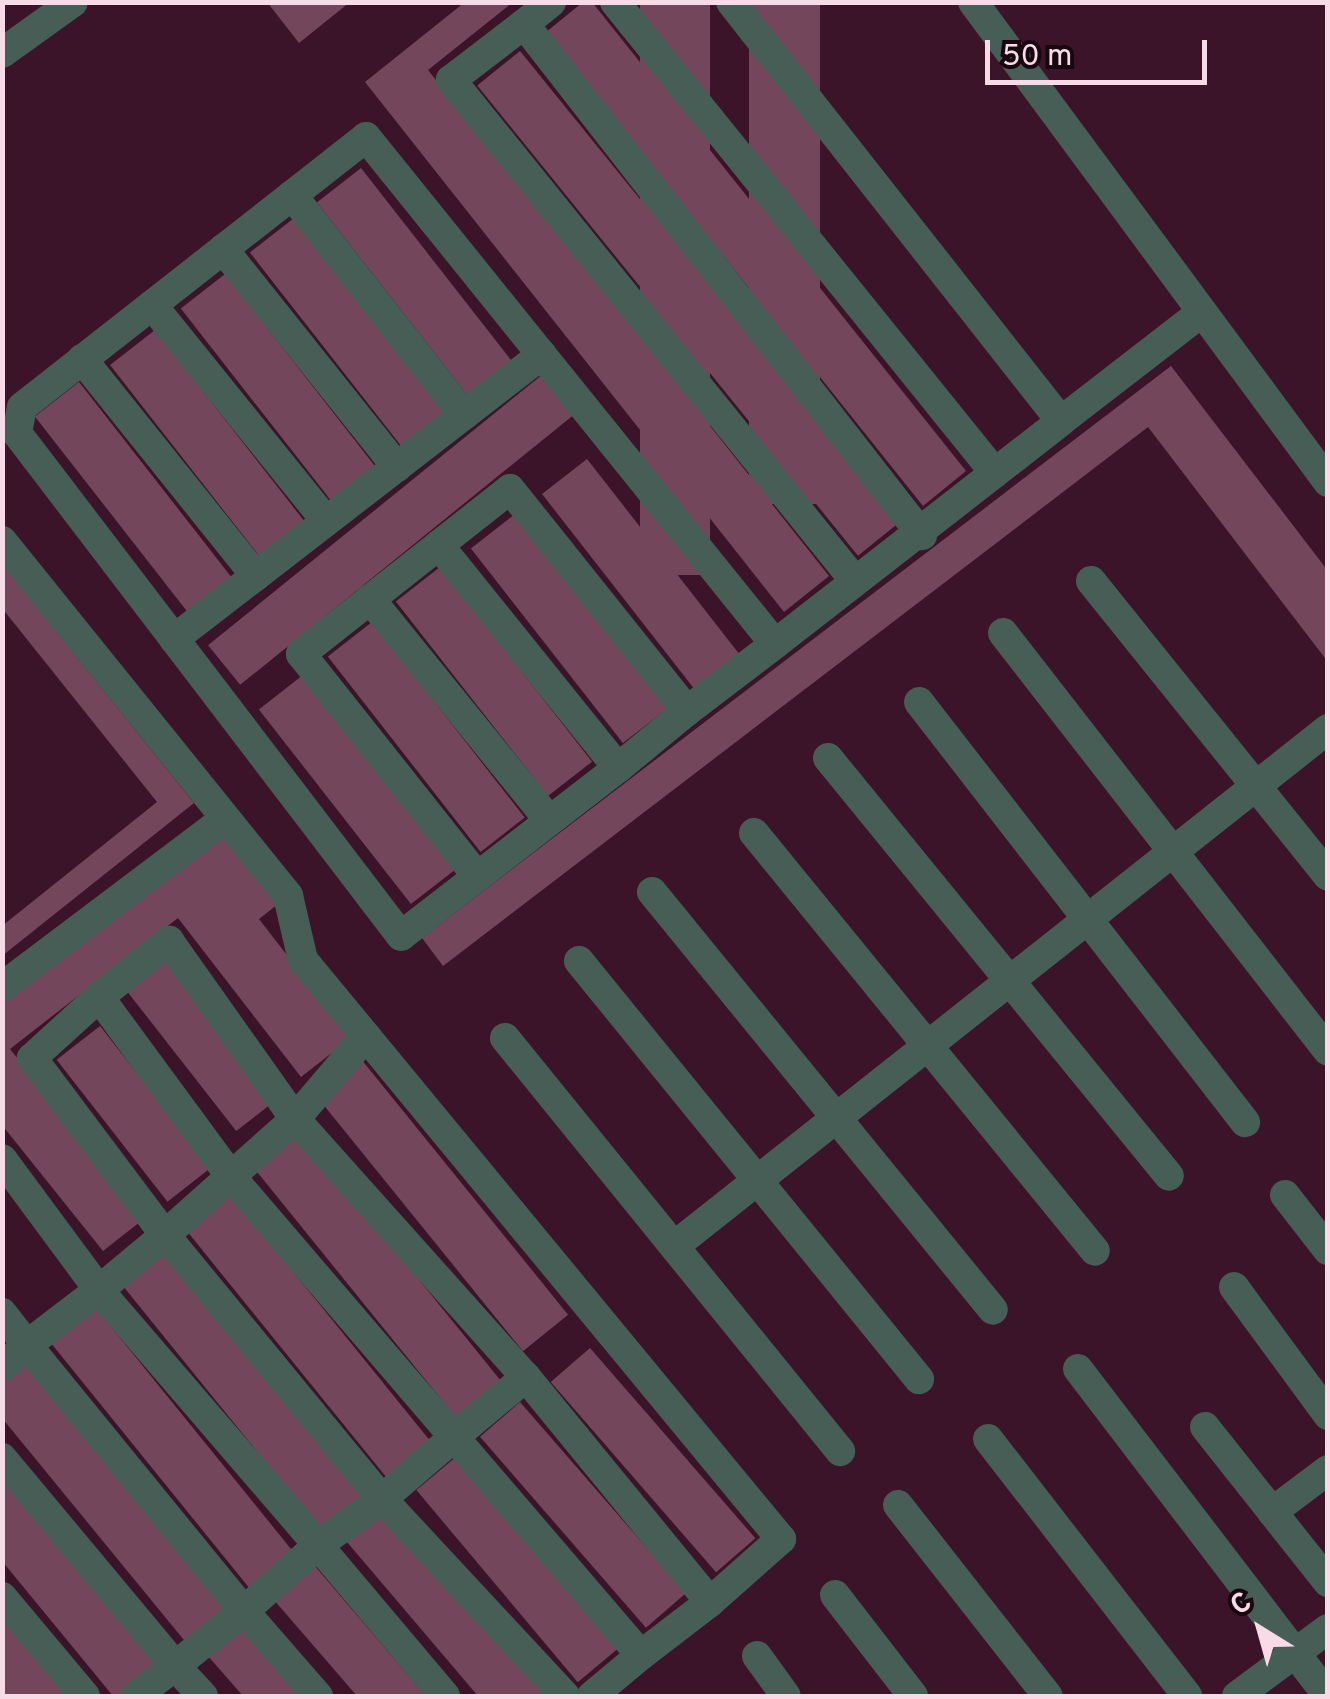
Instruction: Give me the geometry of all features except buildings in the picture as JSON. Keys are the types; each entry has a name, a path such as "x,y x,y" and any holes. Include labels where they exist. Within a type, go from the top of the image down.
{"lane":[{"path":"2,54 73,2"},
{"path":"551,2 450,80 855,581"},
{"path":"615,2 995,473"},
{"path":"731,2 1061,422"},
{"path":"973,2 1328,482"},
{"path":"524,24 922,536"},
{"path":"775,644 366,137 22,407 17,434 401,936 618,768 855,581 922,536 995,473 1202,312"},
{"path":"292,196 464,415"},
{"path":"222,249 397,467"},
{"path":"152,305 326,522"},
{"path":"174,640 542,355"},
{"path":"82,360 256,576"},
{"path":"477,876 301,654 510,489 687,712"},
{"path":"2,542 288,896 303,960 780,1538 710,1602 592,1696"},
{"path":"439,545 618,768"},
{"path":"1091,581 1253,788 1328,876"},
{"path":"370,599 549,820"},
{"path":"1003,634 1170,854 1328,1050"},
{"path":"918,702 1245,1122"},
{"path":"676,1244 1328,730"},
{"path":"828,758 1169,1176"},
{"path":"2,987 226,819"},
{"path":"754,833 1095,1251"},
{"path":"652,892 993,1310"},
{"path":"565,1696 382,1499 164,1235 32,1058 99,997 170,941 295,1119 526,1376 710,1602"},
{"path":"579,961 920,1380"},
{"path":"99,997 232,1178 642,1655"},
{"path":"2,1367 232,1178 295,1119 366,1036"},
{"path":"504,1038 676,1244 840,1451"},
{"path":"2,1159 100,1290 445,1696"},
{"path":"1285,1195 1328,1250"},
{"path":"1234,1287 1328,1414"},
{"path":"2,1313 318,1696"},
{"path":"1078,1370 1328,1696"},
{"path":"136,1696 244,1611 318,1545 382,1499 526,1376"},
{"path":"1205,1427 1328,1582"},
{"path":"988,1440 1187,1696"},
{"path":"2,1458 202,1696"},
{"path":"1272,1512 1328,1470"},
{"path":"898,1505 1048,1696"},
{"path":"835,1596 913,1696"},
{"path":"2,1597 84,1696"},
{"path":"1237,1696 1328,1629"},
{"path":"757,1656 786,1696"}]}
